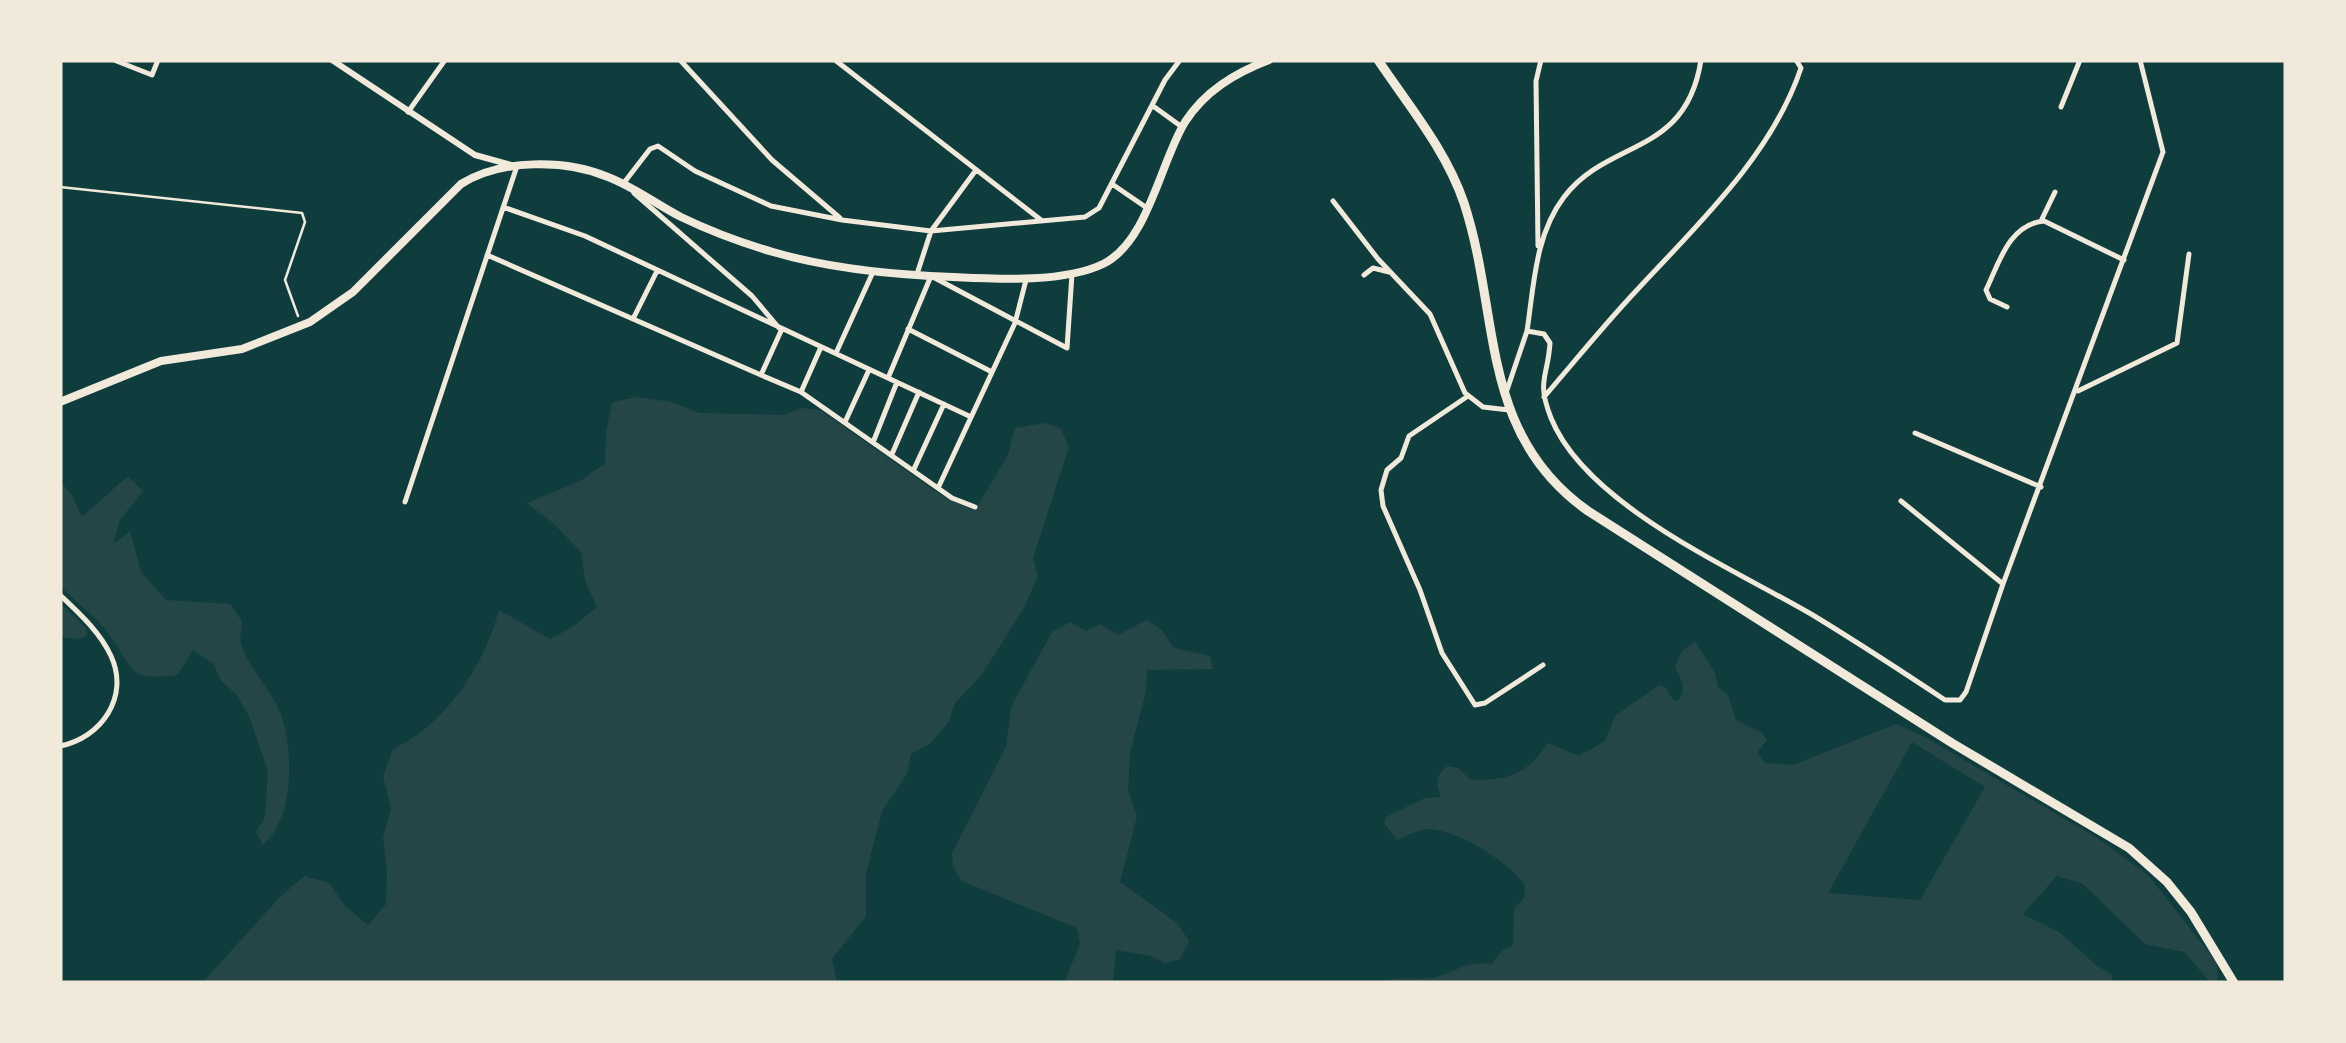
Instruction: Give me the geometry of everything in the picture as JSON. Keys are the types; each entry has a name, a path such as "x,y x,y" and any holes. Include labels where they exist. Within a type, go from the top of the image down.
{"main road":[{"path":"60,402 161,361 236,351 302,326 353,292 461,184 482,174 517,166 578,169 626,185 684,218 761,248 874,270 930,276 1072,274 1114,258 1147,208 1182,127 1217,87 1269,60"},
{"path":"1378,60 1436,145 1462,198 1504,398 1534,459 1556,484 1584,507 1952,743 2130,848 2167,882 2191,912 2234,983"}],"street":[{"path":"114,60 152,75 158,60"},
{"path":"332,60 479,156 517,166 406,502"},
{"path":"408,112 445,60"},
{"path":"680,60 772,160 842,220"},
{"path":"835,60 1043,222"},
{"path":"781,330 752,296 626,185 653,147 658,146 695,171 771,206 842,220 931,231 1093,214 1180,60"},
{"path":"1504,398 1527,331 1538,254 1536,82 1541,60"},
{"path":"1538,254 1554,213 1579,182 1652,139 1684,112 1700,72 1699,60"},
{"path":"1544,397 1633,294 1720,203 1791,98 1802,68 1796,60"},
{"path":"2061,107 2080,60"},
{"path":"1527,331 1540,332 1549,340 1543,372 1544,397 1556,428 1575,456 1645,520 1816,617 1945,700 1957,701 1966,692 2163,152 2140,60"},
{"path":"1153,106 1182,127"},
{"path":"917,274 931,231 976,170"},
{"path":"1112,184 1147,208"},
{"path":"2041,221 2055,192"},
{"path":"1333,201 1435,321 1456,377 1468,396 1483,407 1509,410"},
{"path":"503,206 585,236 969,416"},
{"path":"2007,307 1990,299 1986,290 2011,238 2025,226 2041,221 2124,260"},
{"path":"2076,392 2177,343 2189,254"},
{"path":"487,255 801,392 952,498 975,507"},
{"path":"1364,275 1373,268 1392,273"},
{"path":"835,354 874,270"},
{"path":"633,319 657,271"},
{"path":"888,378 930,276 1067,348 1072,274"},
{"path":"938,486 1016,322 1027,277"},
{"path":"908,329 991,372"},
{"path":"761,375 781,330"},
{"path":"801,392 821,347"},
{"path":"845,422 869,370"},
{"path":"874,442 897,382"},
{"path":"892,454 919,392"},
{"path":"1468,396 1410,436 1401,458 1386,470 1381,490 1383,506 1420,590 1442,653 1468,699 1475,705 1485,703 1543,665"},
{"path":"914,468 944,404"},
{"path":"1914,433 2041,487"},
{"path":"1901,500 2003,584"},
{"path":"60,595 96,632 111,656 115,673 114,700 104,721 87,737 60,746"}],"path":[{"path":"60,187 302,213 305,222 286,280 302,326"}],"shaded area":[{"path":"637,397 671,402 700,413 784,415 801,408 820,410 941,495 975,510 1008,455 1015,428 1045,423 1061,429 1069,447 1033,558 1038,575 1025,606 981,676 955,703 948,723 931,743 911,754 907,774 882,811 866,874 866,916 832,959 837,983 202,983 304,876 329,883 345,906 368,925 386,904 383,838 391,809 383,776 393,749 430,725 460,691 484,652 499,610 550,639 597,607 585,581 581,552 527,503 580,481 605,463 612,402"},
{"path":"128,476 143,491 120,520 113,544 130,531 141,572 166,600 230,604 242,621 240,642 244,652 280,712 288,744 289,782 281,818 263,845 256,832 265,817 268,771 249,716 236,694 221,681 214,664 193,650 178,675 142,675 130,666 100,623 60,586 60,481 82,517"},
{"path":"60,603 86,628 87,636 60,637"},
{"path":"1147,620 1162,630 1174,648 1210,656 1213,669 1147,670 1146,691 1130,752 1128,790 1137,816 1120,882 1177,923 1189,941 1180,959 1165,963 1151,956 1116,950 1113,983 1064,983 1080,944 1077,928 962,881 953,867 952,853 1006,747 1011,707 1052,632 1070,622 1086,631 1100,624 1118,635"},
{"path":"1695,641 1715,673 1718,687 1728,695 1736,720 1762,733 1767,740 1757,753 1765,763 1793,765 1896,724 1925,737 2102,841 2149,876 2217,963 2218,983 2211,983 2184,952 2145,944 2083,884 2057,876 2023,914 2059,932 2112,975 2112,983 1380,983 1429,978 1472,964 1491,964 1513,945 1514,909 1524,898 1525,885 1495,857 1454,835 1424,829 1397,840 1384,823 1386,817 1425,798 1441,797 1437,780 1448,766 1458,768 1471,780 1507,777 1524,769 1548,743 1579,756 1605,741 1615,716 1659,685 1665,687 1674,701 1679,700 1683,687 1675,667 1682,651","holes":["1912,742 1985,787 1920,900 1828,893"]}]}
